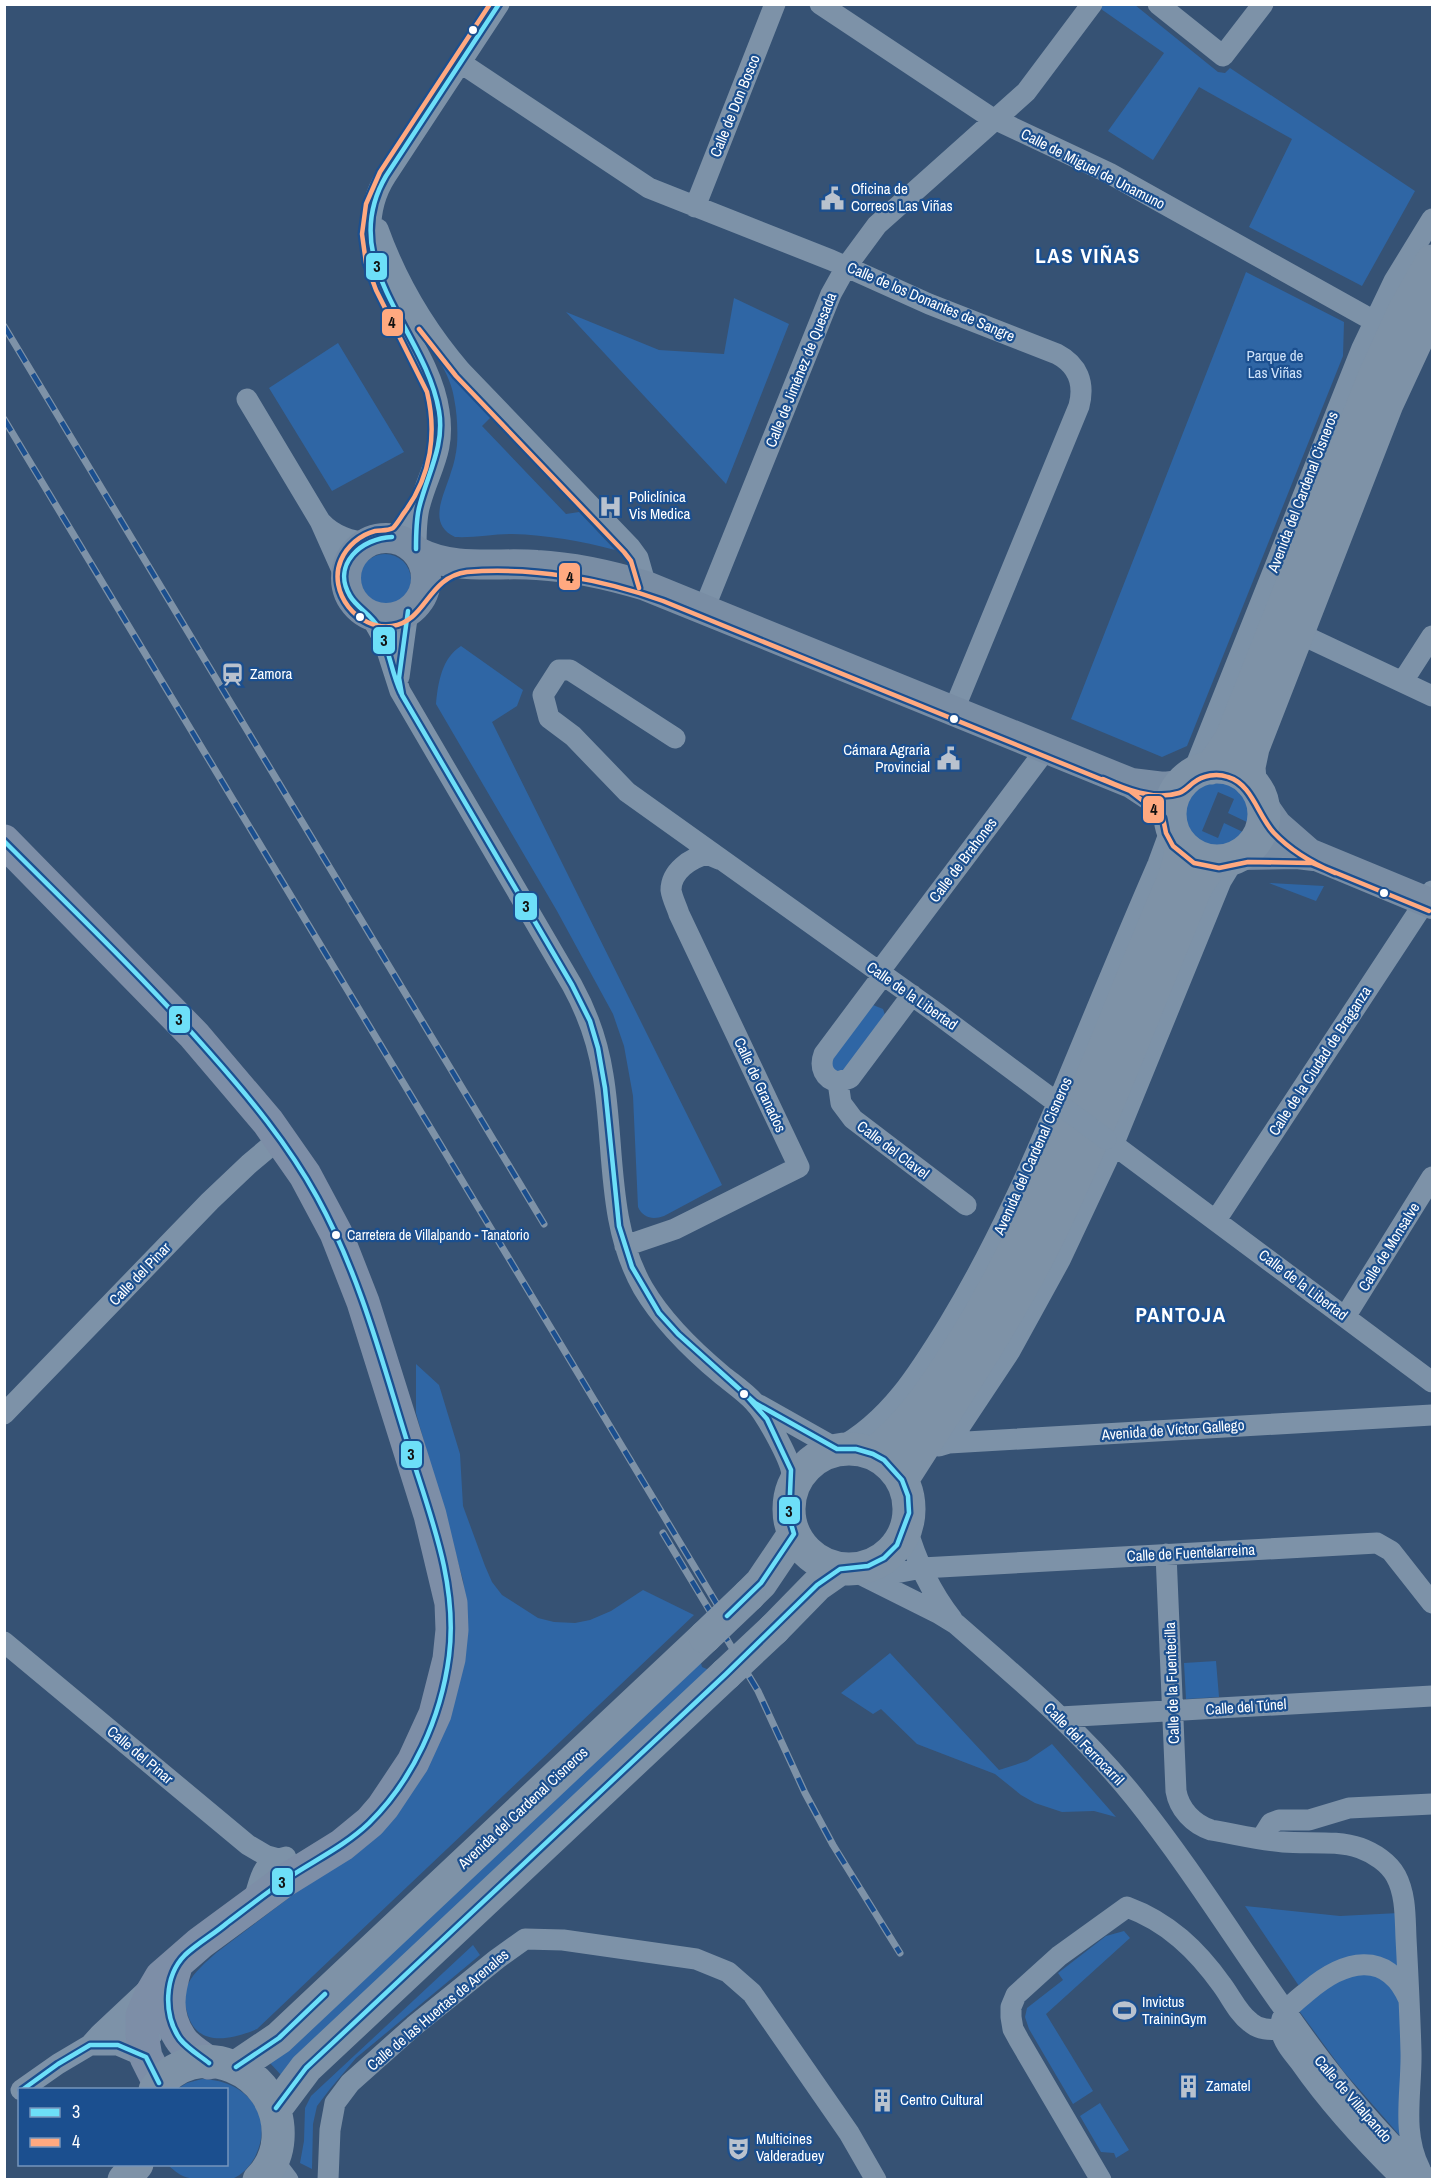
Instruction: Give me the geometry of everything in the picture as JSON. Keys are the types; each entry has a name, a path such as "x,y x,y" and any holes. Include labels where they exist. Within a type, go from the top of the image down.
{"highway":[{"name":"Avenida del Cardenal Cisneros","path":"873,1454 898,1433 935,1385 973,1326 1015,1249 1059,1153 1175,876 1180,856 1184,802 1231,740 1374,376 1413,294 1432,261"},
{"path":"276,2109 306,2068 774,1629 817,1585 884,1558 897,1545 909,1513 909,1468 989,1345 1046,1240 1085,1156 1197,885 1230,858 1254,843 1260,833 1264,817 1249,767 1251,754 1387,404 1432,307"},
{"path":"1230,858 1192,854 1184,802 1232,770 1256,793"},
{"path":"853,1572 821,1562 805,1551 794,1534 789,1516 796,1481 807,1466 821,1455 837,1449 856,1449 909,1468"},
{"name":"Avenida del Cardenal Cisneros","path":"223,2065 279,2038 749,1596 761,1583 794,1534"},
{"path":"150,2066 178,2069 193,2063 223,2065 260,2082 276,2109 279,2125 274,2173"},
{"path":"124,2180 134,2166"},
{"path":"150,2166 159,2180"}],"main road":[{"path":"4,841 158,996 225,1070 280,1138 321,1204 353,1275 438,1544 449,1591 452,1630 444,1685 425,1739 403,1780 370,1822 333,1852 268,1881"},
{"path":"150,2066 142,2016 151,1994 169,1971 268,1881 320,1845 354,1813 377,1783 404,1739 426,1694 437,1652 441,1570 438,1544"},
{"path":"169,1971 170,2012 181,2040 223,2065"}],"street":[{"path":"345,577 351,557 398,545 421,503 438,452 440,412 428,375 389,303 377,274 370,235 373,203 386,176 500,4"},
{"name":"Calle de Don Bosco","path":"695,207 776,4"},
{"name":"Calle de Miguel de Unamuno","path":"820,4 995,120 1108,173 1374,321"},
{"name":"Calle de Jiménez de Quesada","path":"704,609 831,294 846,267 884,218 1026,92 1092,4"},
{"path":"1158,4 1222,56 1263,4"},
{"name":"Calle de los Donantes de Sangre","path":"460,63 642,185 1062,357 1074,367 1080,380 1082,393 1079,406 953,712"},
{"path":"373,203 377,225 393,268 436,340 461,371 630,547 638,558 646,586"},
{"name":"Avenida del Cardenal Cisneros","path":"837,1449 867,1430 907,1389 969,1291 997,1238 1061,1105 1184,802 1339,400 1374,321 1400,271 1432,219"},
{"path":"247,399 319,519 345,577 351,598 370,615 383,638 402,695 572,985 590,1021 603,1074 616,1204 625,1246 637,1278 664,1318 711,1365 755,1403 837,1449"},
{"path":"319,519 335,533 354,541 398,545 459,565 551,566 595,573 646,586 1131,783 1159,802 1184,802"},
{"path":"398,545 425,570 399,678 402,695"},
{"path":"370,615 390,618 416,600 444,573 459,565"},
{"path":"1298,633 1432,696"},
{"path":"1403,681 1432,636"},
{"name":"Calle de la Libertad","path":"675,738 570,670 560,670 543,695 549,718 573,736 627,792 912,995 1432,1382"},
{"name":"Calle de Brahones","path":"838,1082 831,1080 824,1073 822,1063 824,1054 1047,748"},
{"path":"1256,793 1277,825 1301,848 1314,856 1430,899"},
{"name":"Calle de Granados","path":"625,1246 675,1229 799,1167 679,914 671,890 678,870 688,862 707,854 719,859"},
{"path":"949,1443 996,1374 1048,1282 1230,858 1297,854 1314,856"},
{"name":"Calle de la Ciudad de Braganza","path":"1216,1220 1430,899"},
{"path":"838,1082 853,1075 912,995"},
{"name":"Calle del Clavel","path":"838,1082 841,1102 853,1119 966,1205"},
{"name":"Calle del Pinar","path":"4,1414 210,1202 280,1138"},
{"name":"Calle de Monsalve","path":"1345,1317 1432,1177"},
{"path":"755,1403 789,1464 792,1492"},
{"name":"Avenida de Víctor Gallego","path":"909,1468 926,1450 949,1443 1432,1415"},
{"name":"Calle del Ferrocarril","path":"906,1525 922,1568 937,1597 956,1624"},
{"name":"Calle de Fuentelarreina","path":"922,1568 1377,1543 1391,1551 1432,1603"},
{"name":"Calle de la Fuentecilla","path":"1166,1554 1178,1800 1183,1810 1208,1829 1261,1839"},
{"path":"853,1572 922,1568"},
{"name":"Calle del Ferrocarril","path":"853,1572 956,1624 1060,1717 1126,1787 1194,1880"},
{"name":"Calle del Pinar","path":"4,1642 248,1845 262,1854 268,1881"},
{"name":"Calle del Túnel","path":"1060,1717 1432,1696"},
{"path":"1418,2178 1409,2136 1410,2001 1405,1911 1401,1887 1392,1871 1370,1852 1354,1846 1261,1839 1271,1823 1276,1820 1309,1820 1349,1808 1432,1804"},
{"name":"Calle de Villalpando","path":"1194,1880 1283,2021 1292,2051 1332,2105 1418,2178"},
{"path":"1101,2180 1015,2035 1011,2023 1011,2007 1019,1991 1059,1956 1126,1907 1153,1917 1182,1938 1210,1968 1250,2022 1264,2029 1283,2021 1325,1977 1344,1968 1361,1964 1374,1965 1387,1972 1397,1981 1410,2001"},
{"name":"Calle de las Huertas de Arenales","path":"328,2180 330,2130 336,2103 350,2083 414,2026 525,1939 563,1940 696,1959 728,1972 752,1993 849,2133 876,2180"},
{"path":"23,2088 94,2040 169,1971"},
{"path":"94,2040 119,2031 150,2066 181,2040"},
{"path":"4,2101 18,2091"}],"green space":[{"path":"1097,4 1135,5 1218,72 1225,73 1230,68 1415,191 1362,286 1249,227 1292,139 1199,87 1153,160 1108,131 1164,53"},
{"name":"Parque de Las Viñas","path":"1246,272 1344,322 1343,356 1187,746 1162,757 1071,719"},
{"path":"734,298 789,324 726,484 566,312 659,350 724,354"},
{"path":"419,328 493,415 482,426 566,514 579,512 615,550 577,541 538,536 512,534 455,537 446,531 439,517 456,452 456,410 449,380"},
{"path":"338,343 404,452 332,491 269,388"},
{"path":"380,554 390,554 404,561 411,580 404,599 390,606 380,606 370,602 363,595 359,585 359,575 363,565 370,558"},
{"path":"461,646 523,690 517,706 492,722 722,1185 664,1216 649,1217 643,1214 638,1207 633,1096 624,1046 613,1014 557,911 436,704 445,664"},
{"path":"1215,781 1237,788 1246,799 1250,814 1249,823 1228,813 1234,799 1218,792 1202,831 1218,838 1224,823 1245,833 1230,846 1215,848 1201,842 1191,831 1185,817 1186,802 1195,789"},
{"path":"1269,883 1324,886 1316,901"},
{"path":"873,1005 883,1009 885,1015 851,1068 837,1072 831,1069 832,1054"},
{"path":"416,1364 439,1385 460,1454 463,1506 492,1582 502,1595 538,1618 554,1622 575,1623 590,1620 611,1611 643,1590 694,1615 257,2029 226,2038 206,2036 192,2024 186,2009 186,1987 201,1967 216,1953 368,1838 467,1620 463,1580 416,1413"},
{"path":"890,1653 999,1770 1027,1761 1052,1744 1116,1817 1094,1811 1062,1812 1035,1803 995,1774 917,1744 881,1709 873,1714 841,1693"},
{"path":"700,1659 702,1667 709,1670 281,2075 270,2063"},
{"path":"1216,1661 1219,1697 1186,1699 1184,1663"},
{"path":"1245,1906 1340,1916 1399,1913 1402,1977 1384,1963 1301,1989"},
{"path":"1124,1931 1130,1938 1046,2014 1093,2091 1073,2104 1029,2029 1025,2017 1027,2008 1063,1980 1058,1973 1106,1936"},
{"path":"473,1945 480,1955 356,2058 330,2089 317,2106 313,2124 312,2169 300,2163 304,2141 305,2108 311,2096"},
{"path":"1349,1972 1383,1977 1403,2004 1401,2137 1344,2072 1297,2008"},
{"path":"202,2079 231,2086 252,2102 259,2114 262,2127 261,2141 255,2157 245,2170 232,2179 191,2178 182,2176 169,2166 228,2166 228,2088 179,2088"},
{"path":"1100,2103 1129,2150 1116,2158 1114,2153 1101,2152 1080,2116"}],"railway":[{"path":"4,326 544,1224"},
{"path":"4,419 718,1606"},
{"path":"663,1533 758,1691 805,1793 833,1845 900,1953"}],"transit line":[{"name":"4","path":"490,4 380,172 366,204 362,234 366,263 376,290 427,392 431,438 430,453 421,483 397,524 391,529 375,531 359,538 350,546 341,560 338,585 348,607 357,616 379,626 392,626 404,622 421,608 443,582 467,572 542,573 616,586 663,601 1130,791 1160,814 1173,846 1194,863 1219,868 1248,862 1312,863 1429,911"},
{"name":"3","path":"416,549 419,508 440,436 439,411 431,381 388,295 377,267 371,238 373,208 386,176 499,4"},
{"name":"4","path":"419,329 456,376 624,552 631,561 639,588"},
{"name":"3","path":"392,537 370,542 361,548 353,555 344,573 345,584 350,596 375,622 382,635 401,693"},
{"name":"3","path":"276,2108 306,2068 726,1674 817,1585 840,1569 868,1566 884,1558 897,1545 909,1513 908,1496 902,1480 884,1460 856,1449 837,1449 755,1403 678,1334 659,1313 632,1267 619,1226 605,1088 598,1048 590,1021 572,985 402,695 399,678 408,611"},
{"name":"4","path":"1103,779 1130,790 1160,796 1181,792 1197,780 1206,777 1219,775 1228,777 1243,786 1268,826 1287,845 1302,856 1335,873"},
{"name":"3","path":"4,841 109,945 185,1025 253,1104 306,1177 333,1227 359,1290 434,1527 446,1578 451,1630 445,1679 432,1725 412,1768 399,1787 385,1806 360,1831 280,1883 195,1946 185,1955 173,1974 168,1996 174,2029 183,2043 209,2063"},
{"name":"3","path":"727,1616 761,1583 794,1534 789,1517 791,1470 767,1419 745,1394"},
{"name":"3","path":"236,2067 279,2038 325,1994"},
{"name":"3","path":"25,2088 90,2045 118,2045 146,2057 159,2083"}],"place":[{"name":"Oficina de Correos Las Viñas","path":"833,198"},
{"name":"Policlínica Vis Medica","path":"611,506"},
{"name":"Zamora","path":"232,674"},
{"name":"Cámara Agraria Provincial","path":"948,759"},
{"name":"Carretera de Villalpando - Tanatorio","path":"336,1235"},
{"name":"Invictus TraininGym","path":"1124,2011"},
{"name":"Zamatel","path":"1188,2086"},
{"name":"Centro Cultural","path":"882,2100"},
{"name":"Multicines Valderaduey","path":"738,2148"}],"district":[{"name":"LAS VIÑAS","path":"1088,256"},
{"name":"PANTOJA","path":"1181,1315"}]}
